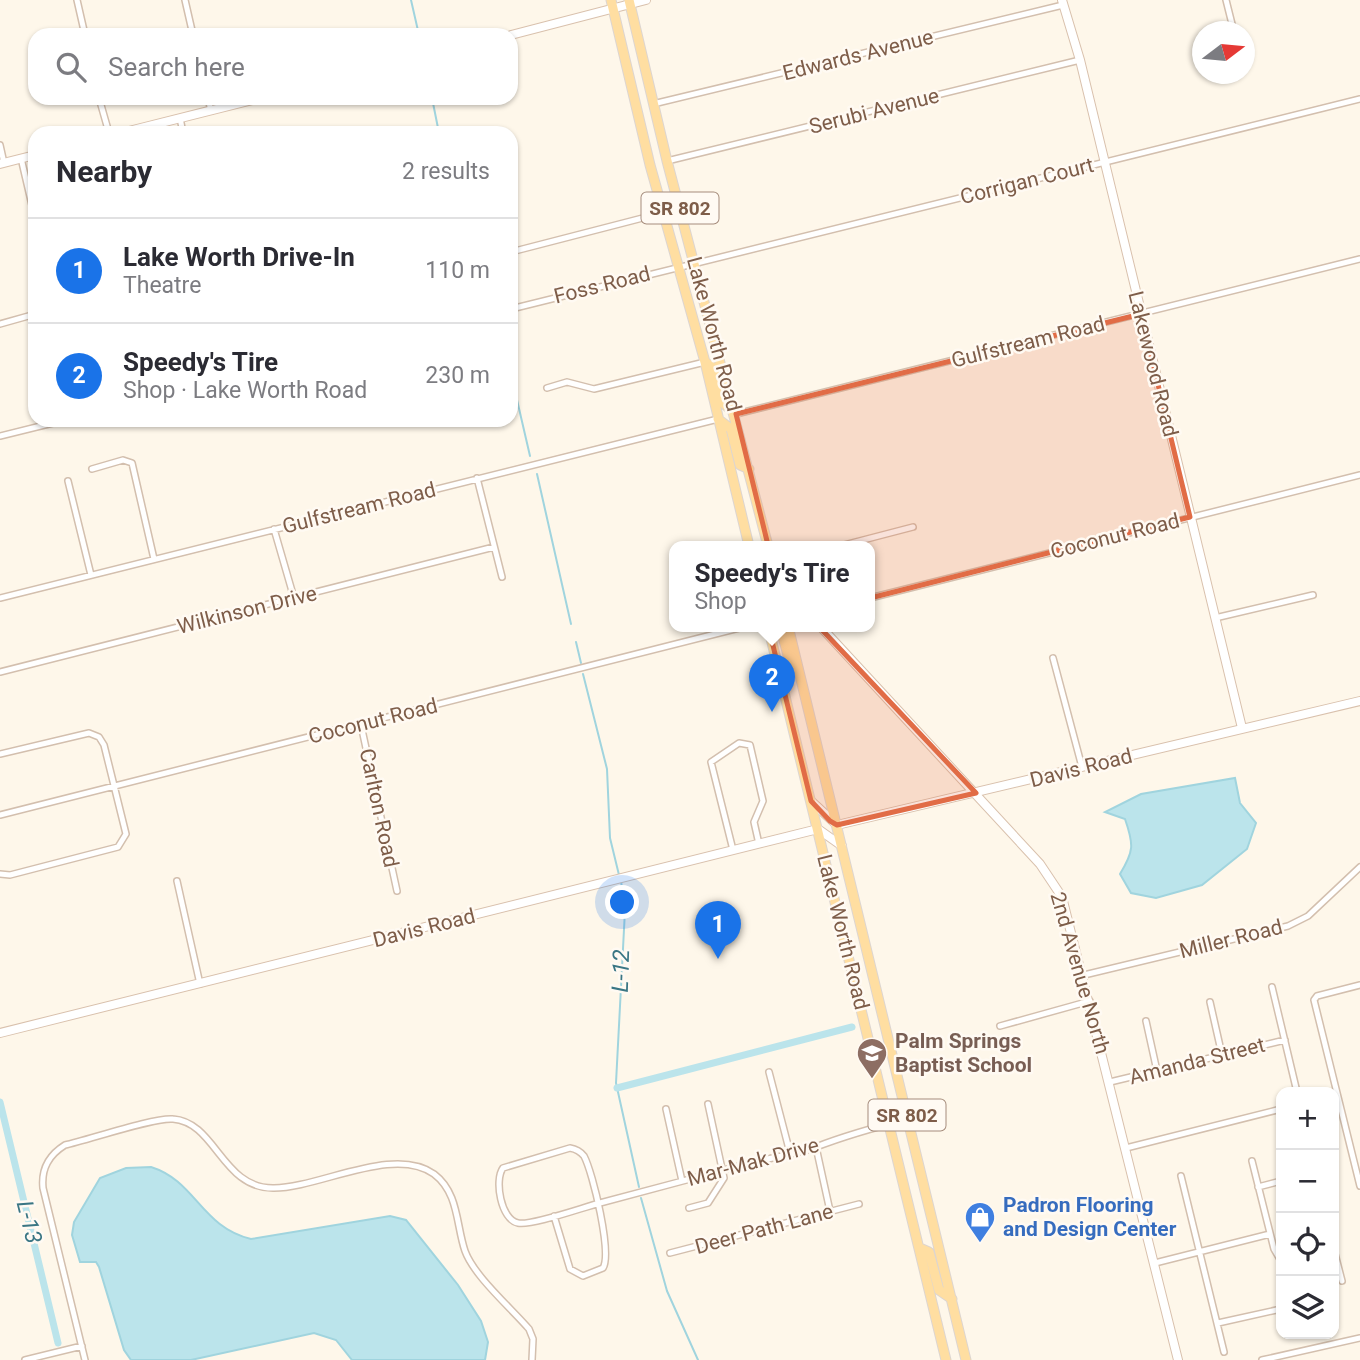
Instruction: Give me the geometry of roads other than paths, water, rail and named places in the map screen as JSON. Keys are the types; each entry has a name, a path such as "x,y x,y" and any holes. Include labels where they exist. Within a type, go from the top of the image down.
{"main road":[{"name":"Lake Worth Road","path":"630,2 667,161 736,414 767,541"},
{"name":"Lake Worth Road","path":"612,4 662,213 705,362 748,541"},
{"path":"705,362 714,369 723,403 736,414"},
{"path":"718,419 731,429 740,465 749,469"},
{"name":"Lake Worth Road","path":"769,632 946,1360"},
{"path":"782,632 788,654 799,672"},
{"name":"Lake Worth Road","path":"789,632 966,1360"},
{"path":"920,1248 929,1252 939,1290 952,1299"}],"street":[{"path":"77,0 83,28"},
{"path":"185,0 191,28"},
{"path":"518,33 612,4 646,0"},
{"path":"1226,0 1231,21"},
{"name":"Edwards Avenue","path":"653,104 1063,2"},
{"name":"Lakewood Road","path":"1063,2 1080,60 1242,728"},
{"name":"Serubi Avenue","path":"667,161 1080,60"},
{"name":"Corrigan Court","path":"694,263 1360,99"},
{"path":"101,105 107,126"},
{"path":"210,105 211,110"},
{"path":"149,126 231,105"},
{"path":"180,118 182,126"},
{"path":"0,145 2,163 28,156"},
{"path":"20,158 28,190"},
{"path":"518,250 662,213"},
{"name":"Gulfstream Road","path":"736,414 1360,259"},
{"name":"Foss Road","path":"518,307 694,263"},
{"path":"0,324 28,317"},
{"path":"547,387 567,382 594,389 705,362"},
{"name":"Gulfstream Road","path":"0,598 718,419"},
{"path":"0,436 37,427"},
{"path":"92,469 123,460 132,463 154,559"},
{"name":"Coconut Road","path":"875,597 1360,475"},
{"path":"477,478 502,577"},
{"path":"68,481 91,575"},
{"path":"859,541 913,527"},
{"path":"274,529 294,598"},
{"name":"Wilkinson Drive","path":"0,672 494,547"},
{"path":"1215,618 1313,594"},
{"name":"Coconut Road","path":"0,815 724,632"},
{"name":"2nd Avenue North","path":"826,632 976,793 1055,884 1062,897 1084,975 1178,1360"},
{"path":"1053,658 1082,768"},
{"name":"Davis Road","path":"837,825 1360,701"},
{"name":"Carlton Road","path":"361,725 397,891"},
{"path":"0,754 89,733 99,737 104,745 125,829 124,839 118,847 9,875 0,874"},
{"path":"733,850 711,762 739,743 750,745 763,800 754,822 759,844"},
{"path":"811,801 837,825"},
{"path":"818,829 842,846"},
{"name":"Davis Road","path":"0,1033 818,829"},
{"name":"Miller Road","path":"1084,975 1288,926 1308,916 1360,867"},
{"path":"177,881 200,984"},
{"path":"1360,985 1317,996 1314,1000 1360,1186"},
{"path":"1272,987 1296,1087"},
{"path":"1000,1026 1090,1001"},
{"path":"1210,1002 1222,1055"},
{"path":"1146,1021 1157,1071"},
{"name":"Amanda Street","path":"1110,1082 1284,1040"},
{"path":"769,1072 790,1153"},
{"path":"689,1208 708,1203 724,1178 708,1104"},
{"path":"666,1109 682,1181"},
{"path":"1126,1148 1276,1110"},
{"path":"85,1360 43,1188 43,1170 55,1151 65,1145 169,1119 196,1127 229,1168 262,1187 289,1186 391,1164 410,1164 433,1174 452,1196 470,1261 529,1329 533,1339 532,1360"},
{"name":"Mar-Mak Drive","path":"598,1204 580,1151 570,1148 507,1164 500,1172 505,1212 510,1220 520,1224 554,1216 724,1170 816,1147 833,1138 908,1119"},
{"path":"816,1147 830,1212"},
{"path":"1252,1161 1276,1255"},
{"path":"1181,1176 1224,1352"},
{"path":"1258,1187 1276,1182"},
{"path":"554,1216 570,1269 578,1275 587,1275 603,1268 607,1259 598,1204"},
{"name":"Deer Path Lane","path":"670,1253 859,1204"},
{"path":"1154,1263 1270,1234"},
{"path":"1339,1270 1342,1281"},
{"path":"1218,1323 1276,1310"},
{"path":"1262,1360 1360,1338"},
{"path":"25,1360 82,1346"}],"water":[{"path":"1235,778 1240,803 1256,823 1247,849 1202,885 1156,898 1131,893 1120,874 1131,848 1128,828 1125,819 1105,812 1141,794"},
{"path":"151,1167 179,1182 221,1225 251,1239 390,1216 406,1220 458,1285 481,1321 488,1342 485,1360 352,1360 336,1340 314,1333 191,1360 131,1360 124,1350 99,1267 96,1262 80,1262 72,1235 74,1222 100,1178 126,1168"}],"waterway":[{"name":"L-12","path":"411,0 417,28"},
{"name":"L-12","path":"433,105 438,126"},
{"name":"L-12","path":"518,404 530,456"},
{"name":"L-12","path":"537,474 571,624"},
{"name":"L-12","path":"576,642 581,663"},
{"name":"L-12","path":"583,674 607,769 610,838 619,875"},
{"name":"L-12","path":"621,881 625,910 616,1083 639,1187"},
{"path":"617,1088 852,1027"},
{"name":"L-13","path":"0,1102 58,1343"},
{"name":"L-12","path":"641,1198 667,1291 698,1360"}],"place":[{"name":"Speedy's Tire","path":"772,712"},
{"name":"Lake Worth Drive-In","path":"718,959"},
{"name":"Palm Springs Baptist School","path":"872,1080"},
{"name":"Padron Flooring and Design Center","path":"980,1244"}]}
